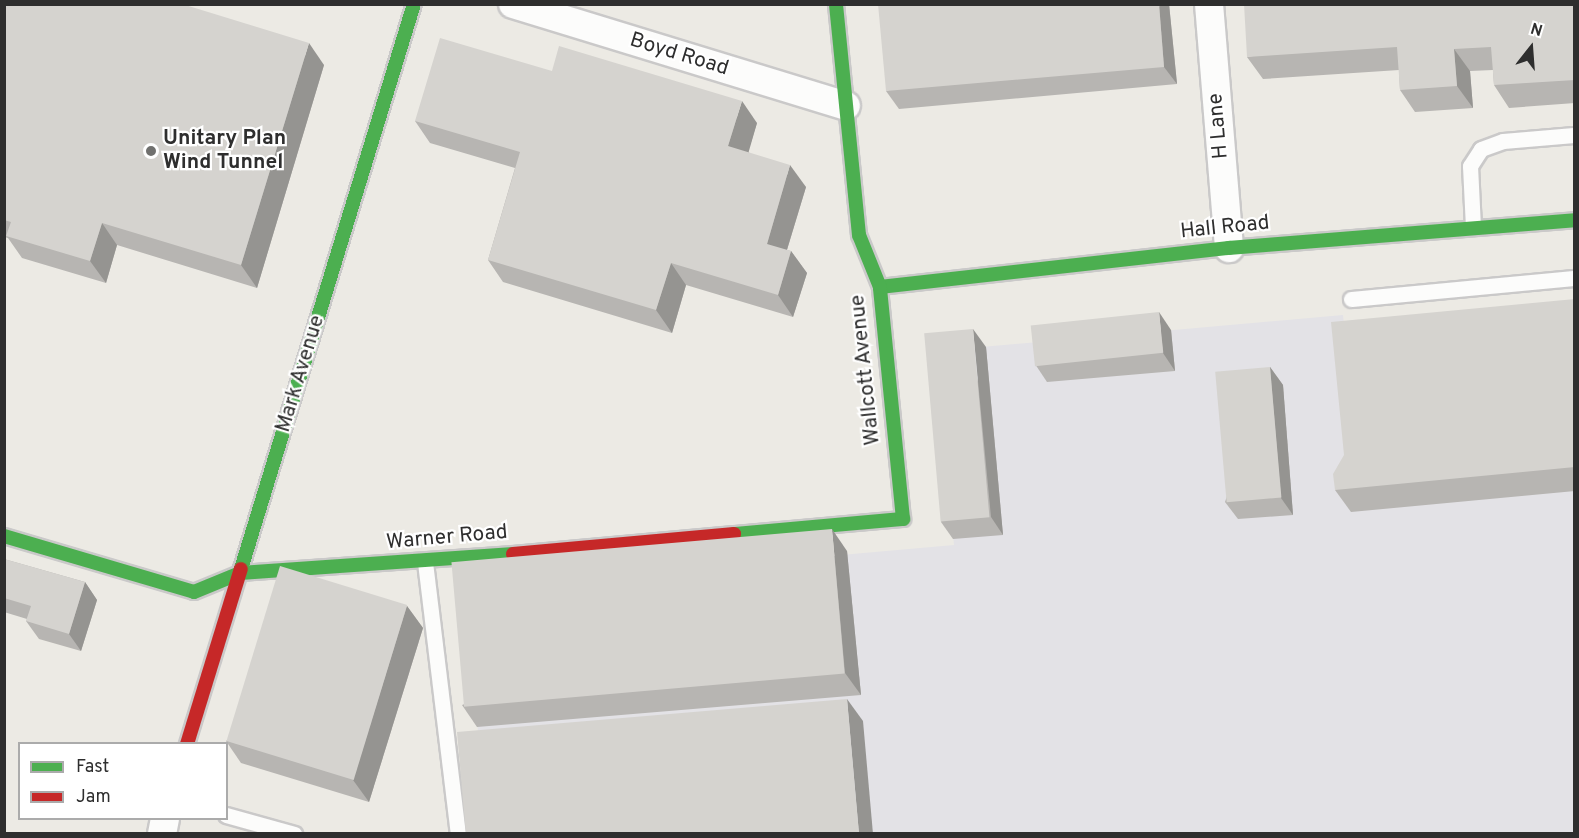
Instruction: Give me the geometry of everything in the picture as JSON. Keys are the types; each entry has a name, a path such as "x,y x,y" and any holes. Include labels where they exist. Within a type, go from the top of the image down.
{"street":[{"name":"Mark Avenue","path":"188,742 414,4"},
{"name":"Boyd Road","path":"513,4 846,106"},
{"name":"Wallcott Avenue","path":"836,4 859,235 880,287 903,519"},
{"name":"H Lane","path":"1209,4 1229,248"},
{"name":"Hall Road","path":"880,287 1229,248 1575,220"},
{"name":"Warner Road","path":"4,536 194,592 240,573 425,562 903,519"}],"lane":[{"path":"1473,227 1470,166 1481,149 1503,141 1575,135"},
{"path":"1351,299 1575,278"},
{"path":"425,562 458,834"},
{"path":"228,816 294,834"}],"shaded area":[{"path":"1343,315 1346,343 1574,323 1574,833 485,833 468,588 954,545 936,351"}],"building":[{"name":"Unitary Plan Wind Tunnel","path":"4,4 182,4 309,43 241,265 102,223 90,261 6,236 11,222 4,220"},
{"path":"878,4 1159,4 1164,67 886,91"},
{"path":"1244,4 1575,4 1575,80 1494,85 1491,47 1454,49 1457,86 1400,90 1397,47 1247,57"},
{"path":"440,38 552,71 559,46 742,101 728,146 790,165 767,244 791,251 778,295 671,263 656,310 488,260 520,152 415,121"},
{"path":"1575,299 1575,467 1335,490 1333,474 1344,455 1331,322"},
{"path":"1159,312 1163,353 1035,366 1031,325"},
{"path":"973,329 989,517 941,522 924,333"},
{"path":"1270,367 1281,498 1227,502 1215,372"},
{"path":"832,529 845,673 464,707 451,562"},
{"path":"4,559 85,582 69,634 26,621 31,606 4,598"},
{"path":"280,566 407,605 354,780 226,741"},
{"path":"847,699 859,834 466,834 457,732"}],"traffic: fast":[{"path":"241,569 414,4"},
{"path":"734,534 903,519 880,287 859,235 836,4"},
{"path":"880,287 1229,248 1574,220"},
{"path":"4,536 194,592 240,573 513,554"}],"traffic: jam":[{"path":"513,554 734,534"},
{"path":"188,742 241,569"}],"place":[{"name":"Unitary Plan Wind Tunnel","path":"151,151"}]}
